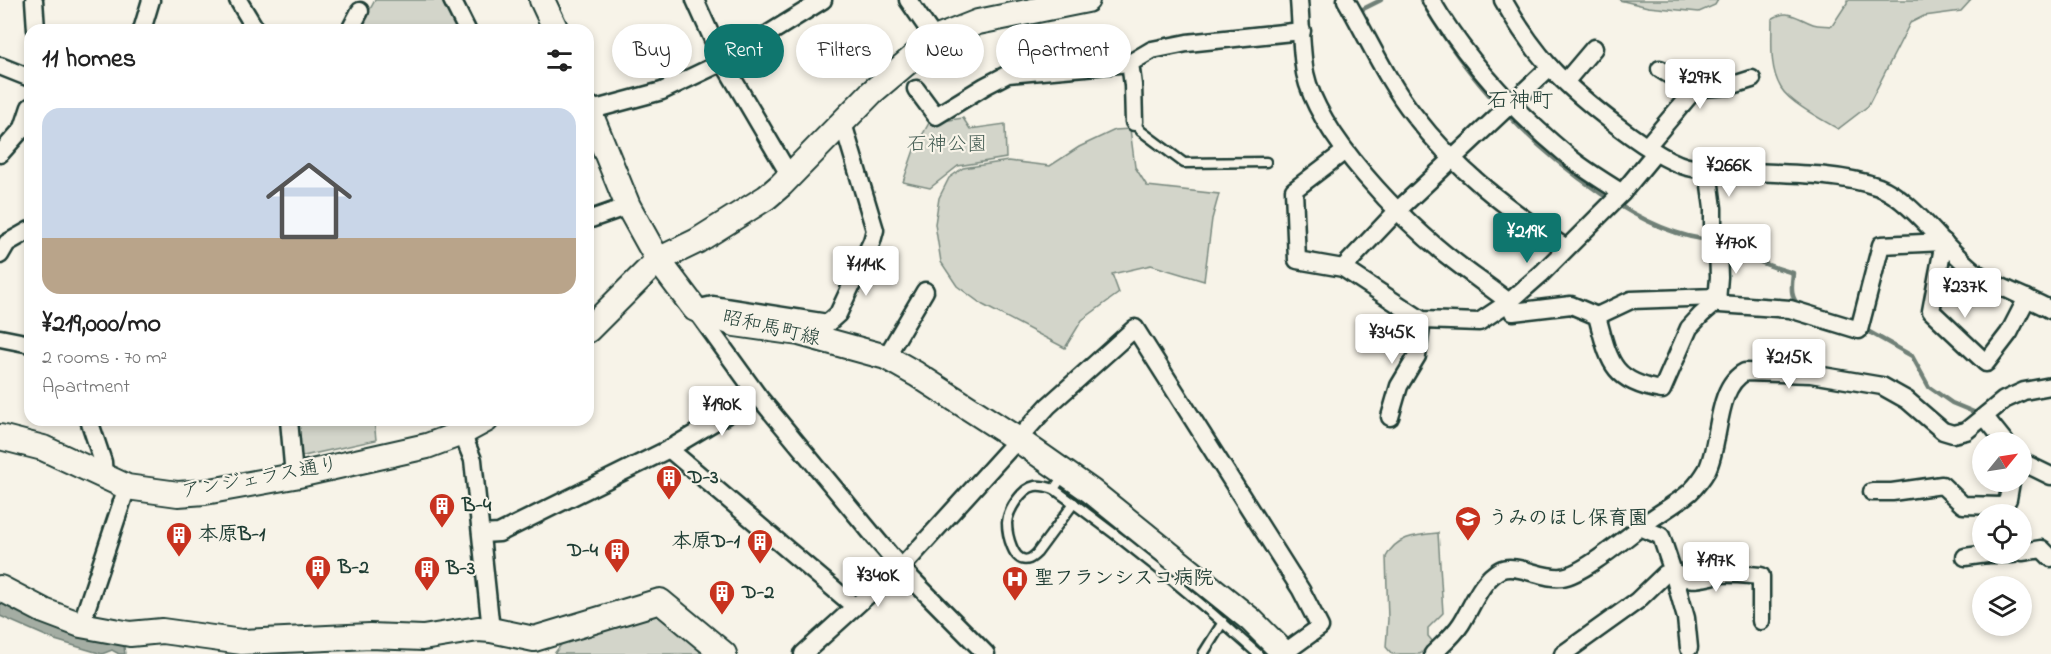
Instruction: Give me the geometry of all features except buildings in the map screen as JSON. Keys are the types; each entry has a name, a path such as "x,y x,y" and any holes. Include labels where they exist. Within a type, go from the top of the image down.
{"street":[{"path":"34,0 36,24"},
{"path":"144,24 151,0"},
{"path":"238,0 252,24"},
{"path":"452,0 464,24"},
{"path":"542,0 553,24"},
{"path":"695,0 706,24"},
{"path":"784,24 823,0"},
{"path":"908,0 925,24"},
{"path":"973,24 1030,5 1088,0"},
{"path":"1299,0 1305,73 1314,98 1330,129 1345,151 1398,210 1452,261 1509,302 1513,312 1571,305 1597,316 1631,300 1716,297 1719,304 1790,309 1859,330 1881,245 1944,242"},
{"path":"1346,0 1413,115 1451,159 1469,177 1514,213 1566,248"},
{"path":"1431,0 1447,28 1482,72 1511,103 1569,157 1622,193"},
{"path":"1503,0 1550,67 1598,110 1651,149 1690,168 1825,177 1856,181 1881,188 1907,206 1951,251 1976,272 2051,310"},
{"path":"353,24 360,12"},
{"path":"1131,62 1152,50 1187,43 1302,31"},
{"path":"1566,81 1594,48"},
{"path":"594,324 658,260 697,241 766,197 790,176 842,120 905,63"},
{"path":"0,66 24,76"},
{"path":"1343,268 1398,210 1550,67"},
{"path":"1660,69 1694,90"},
{"path":"594,108 662,91 704,71"},
{"path":"1131,71 1134,122"},
{"path":"732,78 790,176"},
{"path":"916,89 936,116 1000,78"},
{"path":"1345,151 1294,190 1298,260 1343,268 1422,320 1479,322 1509,302 1541,274 1622,193 1694,90 1730,86 1752,79"},
{"path":"842,120 874,230 872,241 838,314 828,323 713,304 695,309 758,396 901,568 986,654"},
{"name":"昭和馬町線","path":"594,124 628,206 658,260 695,309 735,324 799,333 886,357 1017,439 1060,481 1101,499 1243,613 1285,653"},
{"path":"0,153 24,125"},
{"path":"1597,316 1609,359 1618,370 1635,385 1662,390 1689,328 1717,301 1718,247 1713,230 1713,208 1708,170"},
{"path":"594,218 628,206"},
{"path":"0,255 7,243 24,233"},
{"path":"1944,242 1931,311 1986,363 2009,333 2027,298"},
{"path":"886,357 925,291"},
{"path":"1390,417 1399,386 1417,356 1422,320"},
{"path":"901,568 1017,439 1072,384 1136,328 1300,590 1320,627 1285,653"},
{"path":"0,338 24,343"},
{"path":"1433,654 1459,627 1487,581 1497,572 1504,568 1549,577 1568,576 1613,549 1690,491 1706,471 1715,446 1722,408 1736,377 1745,372 1811,374 1882,386 1907,400 1943,431 1953,434 1966,431 2004,400 2024,391 2051,386"},
{"path":"482,534 499,533 669,449 758,396"},
{"path":"1985,417 1997,432"},
{"path":"91,426 103,462 104,477"},
{"path":"290,426 294,476"},
{"name":"アンジェラス通り","path":"0,437 43,448 127,487 178,494 205,492 294,476 427,446 475,426"},
{"path":"462,433 473,460 491,630"},
{"path":"669,449 854,606"},
{"path":"2032,467 2051,476"},
{"path":"1872,492 1892,492 1942,485 1963,505 1972,506"},
{"path":"81,626 127,487"},
{"path":"1640,527 1661,536 1686,618 1689,648"},
{"path":"2032,550 2042,549 2051,558"},
{"path":"1965,557 1972,556"},
{"path":"1563,654 1637,601 1665,574 1673,572 1694,580 1723,574 1761,576 1761,621"},
{"path":"803,654 879,585"},
{"path":"0,588 44,611 81,626 130,634 162,631 242,642 320,646 370,636 423,638 478,629 534,639 660,601 724,654"}],"lane":[{"path":"1134,122 1141,132 1184,163 1266,162"},
{"path":"1074,503 1037,553 1029,559 1023,559 1017,555 1011,542 1008,516 1030,488 1060,481 1074,503 1115,532 1258,654"},
{"path":"1203,654 1223,622"}],"green space":[{"path":"375,0 442,0 456,24 362,24"},
{"path":"1619,0 1718,0 1715,5 1699,12 1648,7"},
{"path":"1847,0 1971,0 1961,11 1924,16 1910,23 1868,106 1838,129 1799,105 1781,88 1773,63 1772,19 1788,14 1815,25 1832,26"},
{"name":"石神公園","path":"963,118 970,129 1005,124 1006,158 958,166 930,188 903,182 914,150 929,123"},
{"path":"1130,129 1135,167 1147,186 1219,194 1212,219 1204,281 1151,265 1112,274 1119,293 1082,320 1065,348 983,305 957,286 941,262 935,224 939,198 949,178 963,168 1008,161 1050,166 1079,147 1115,130"},
{"path":"297,426 375,426 376,440 299,457"},
{"path":"1438,533 1443,613 1428,628 1428,636 1433,642 1420,654 1392,654 1386,647 1388,619 1386,557 1390,550 1401,541 1415,536"},
{"path":"657,609 703,646 699,654 554,654 566,638"}],"shaded area":[{"path":"0,599 123,640 125,654 112,650 102,654 55,640 0,616"}],"waterway":[{"path":"1358,9 1359,11 1381,0"},
{"path":"1421,0 1458,56 1501,108"},
{"path":"1507,114 1549,154 1601,194 1658,226 1686,236 1713,240"},
{"path":"1721,241 1738,242 1755,259 1793,273 1793,295 1800,306"},
{"path":"1864,329 1912,356 1929,387 1952,403 1981,415"}],"place":[{"name":"D-3","path":"669,501"},
{"name":"B-4","path":"442,529"},
{"name":"うみのほし保育園","path":"1468,542"},
{"name":"本原B-1","path":"179,558"},
{"name":"本原D-1","path":"760,565"},
{"name":"D-4","path":"617,574"},
{"name":"B-2","path":"318,591"},
{"name":"B-3","path":"427,592"},
{"name":"聖フランシスコ病院","path":"1015,602"},
{"name":"D-2","path":"722,616"}],"district":[{"name":"石神町","path":"1520,102"}]}
